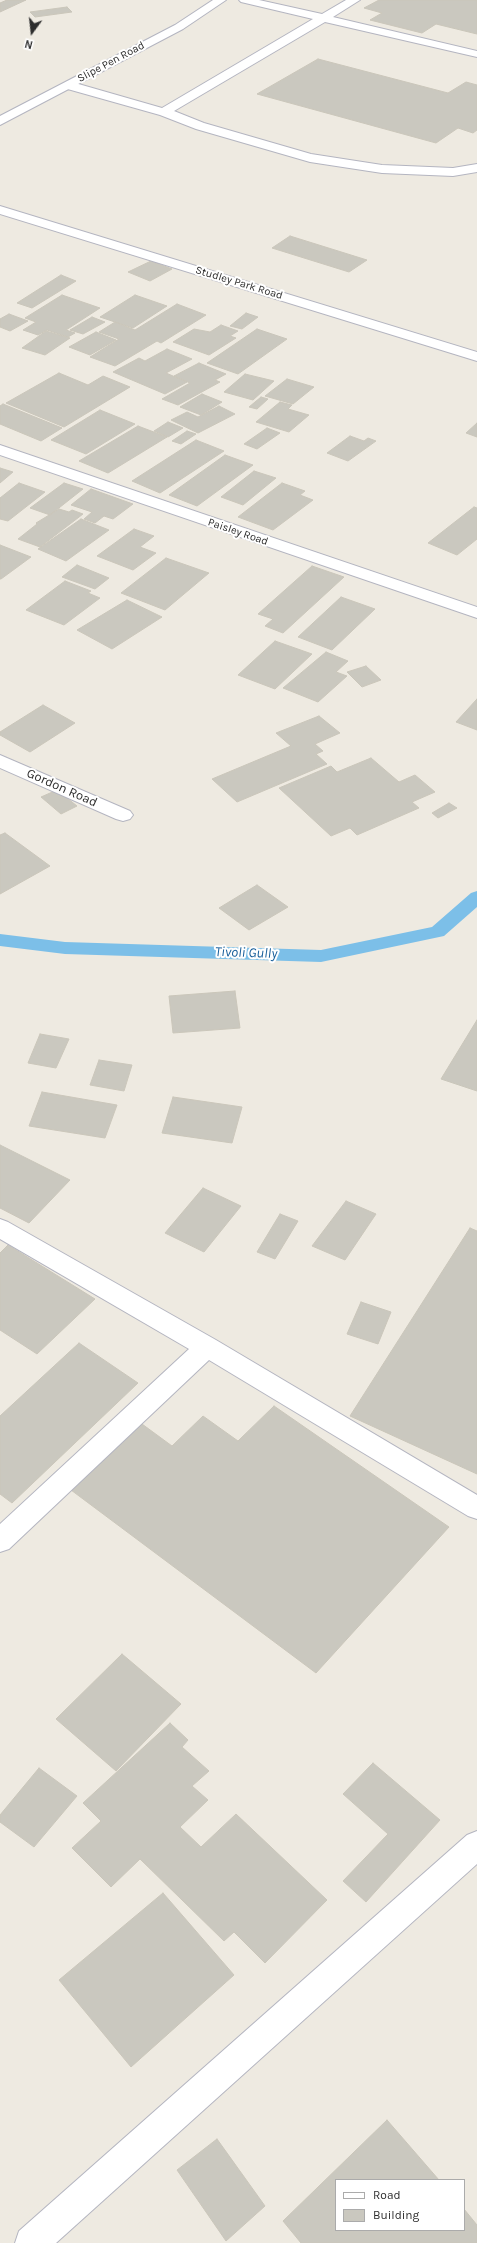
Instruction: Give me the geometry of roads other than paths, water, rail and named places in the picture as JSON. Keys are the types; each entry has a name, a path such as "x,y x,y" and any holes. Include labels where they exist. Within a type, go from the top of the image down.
{"street":[{"name":"Slipe Pen Road","path":"0,121 179,27 220,0"},
{"path":"245,0 477,54"},
{"path":"164,112 354,0"},
{"path":"68,85 164,112 200,126 310,158 382,169 453,172 477,168"},
{"name":"Studley Park Road","path":"0,210 477,357"},
{"name":"Paisley Road","path":"0,450 477,613"},
{"name":"Gordon Road","path":"0,761 123,815"},
{"path":"0,1228 207,1347 477,1508"},
{"path":"0,1541 207,1347"},
{"path":"31,2243 477,1845"}],"waterway":[{"name":"Tivoli Gully","path":"0,940 65,948 321,956 438,932 477,897"}]}
